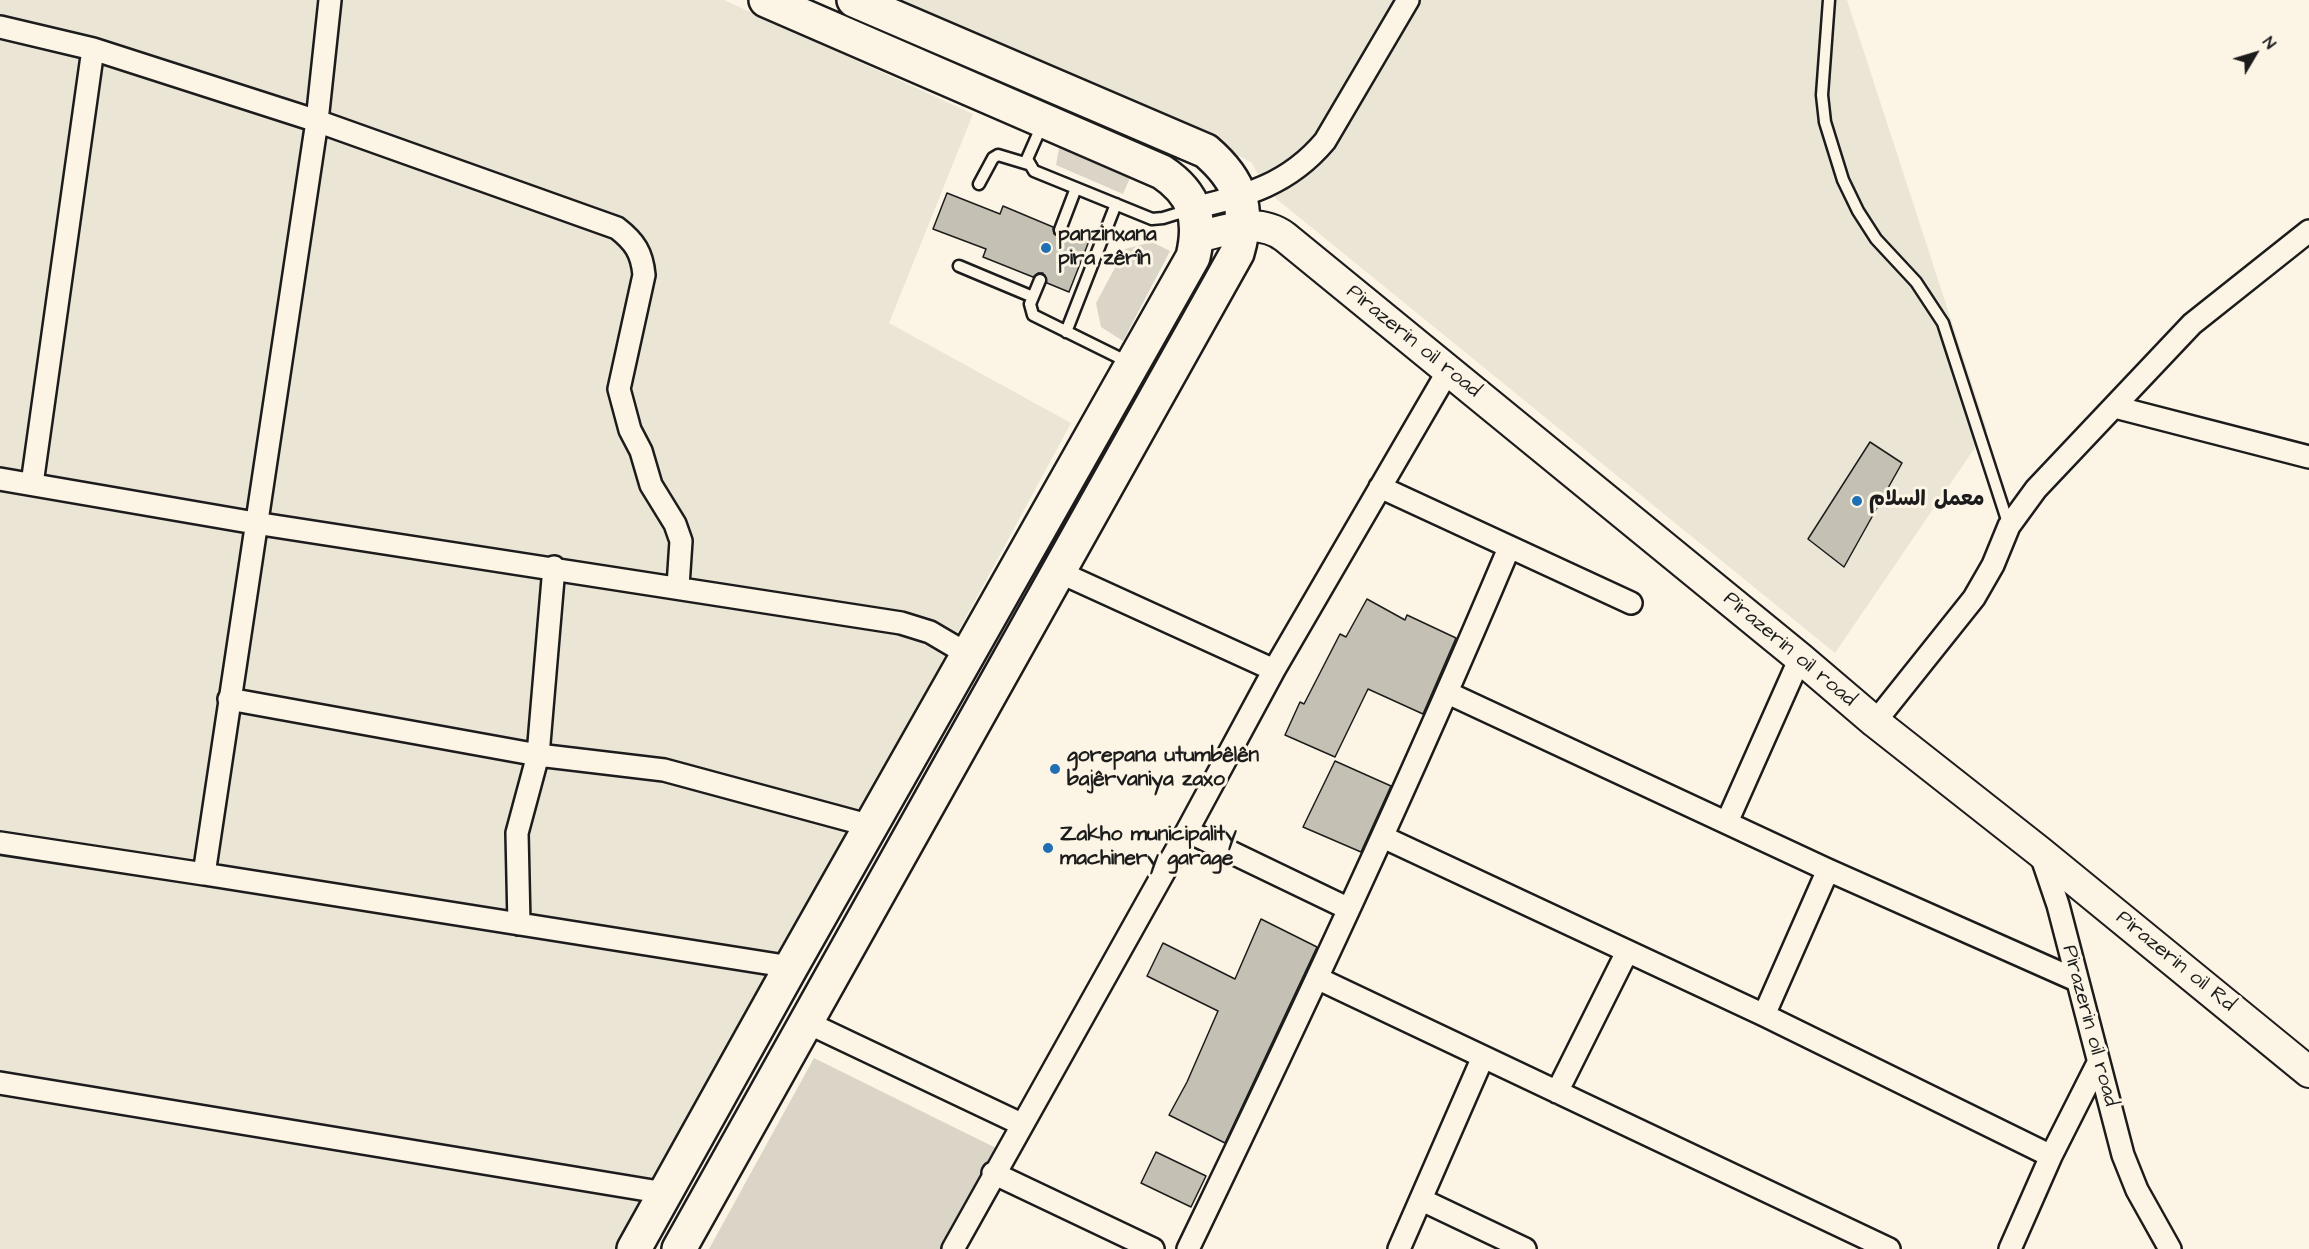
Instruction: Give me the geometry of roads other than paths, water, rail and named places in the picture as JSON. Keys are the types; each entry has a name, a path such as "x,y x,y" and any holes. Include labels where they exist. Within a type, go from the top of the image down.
{"main road":[{"path":"634,1249 1193,256 1196,223 1181,187 1162,172 766,0"},
{"path":"679,1249 1237,254 1242,211 1232,179 1206,151 854,0"},
{"name":"Pirazerin oil road","path":"1196,223 1242,211 1261,226 1278,231 1875,722 2040,852"},
{"name":"Pirazerin oil Rd","path":"2040,852 2309,1072"}],"street":[{"path":"204,874 317,121 330,0"},
{"path":"1242,211 1309,160 1325,141 1408,0"},
{"path":"0,27 93,49 317,121 617,228 632,240 642,257 644,275 619,389 630,430 641,451 651,485 675,524 681,541 678,586"},
{"path":"32,484 93,49"},
{"path":"1875,722 1974,598 1993,565 2009,526 2036,489 2192,324 2309,231"},
{"path":"952,1249 1187,831 1274,670 1448,371"},
{"path":"2115,407 2309,457"},
{"path":"0,479 255,523 678,586 901,623 930,632 969,655"},
{"path":"1380,487 1631,603"},
{"path":"1188,1249 1319,979 1448,693 1509,548"},
{"path":"519,924 517,833 538,755 554,567"},
{"path":"1059,572 1274,670"},
{"path":"1727,822 1800,658"},
{"path":"1448,693 1828,870 2076,980"},
{"path":"230,699 538,755 664,770 871,826"},
{"path":"1187,831 1349,909"},
{"path":"1383,837 1764,1015 2051,1156"},
{"path":"0,843 791,967"},
{"name":"Pirazerin oil road","path":"2040,852 2058,905 2123,1155 2137,1190 2170,1249"},
{"path":"1764,1015 1828,870"},
{"path":"1557,1092 1627,952"},
{"path":"1319,979 1889,1249"},
{"path":"806,1022 1021,1124"},
{"path":"1399,1249 1483,1056"},
{"path":"2010,1249 2051,1156 2098,1063"},
{"path":"0,1083 665,1193"},
{"path":"993,1173 1153,1249"},
{"path":"1422,1200 1525,1249"}],"lane":[{"path":"1829,0 1822,95 1825,122 1843,180 1858,211 1876,239 1916,282 1943,322 2009,526"},
{"path":"1028,164 1028,154 1044,122"},
{"path":"979,184 993,158 998,155 1028,164 1034,171 1158,219 1196,223"},
{"path":"1060,230 1076,188"},
{"path":"1066,332 1116,204"},
{"path":"959,266 1033,297"},
{"path":"1040,280 1030,308 1033,315 1132,365"}],"place":[{"name":"panzinxana pira zêrîn","path":"1046,248"},
{"name":"معمل السلام","path":"1857,501"},
{"name":"gorepana utumbêlên bajêrvaniya zaxo","path":"1055,769"},
{"name":"Zakho municipality machinery garage","path":"1048,848"}]}
